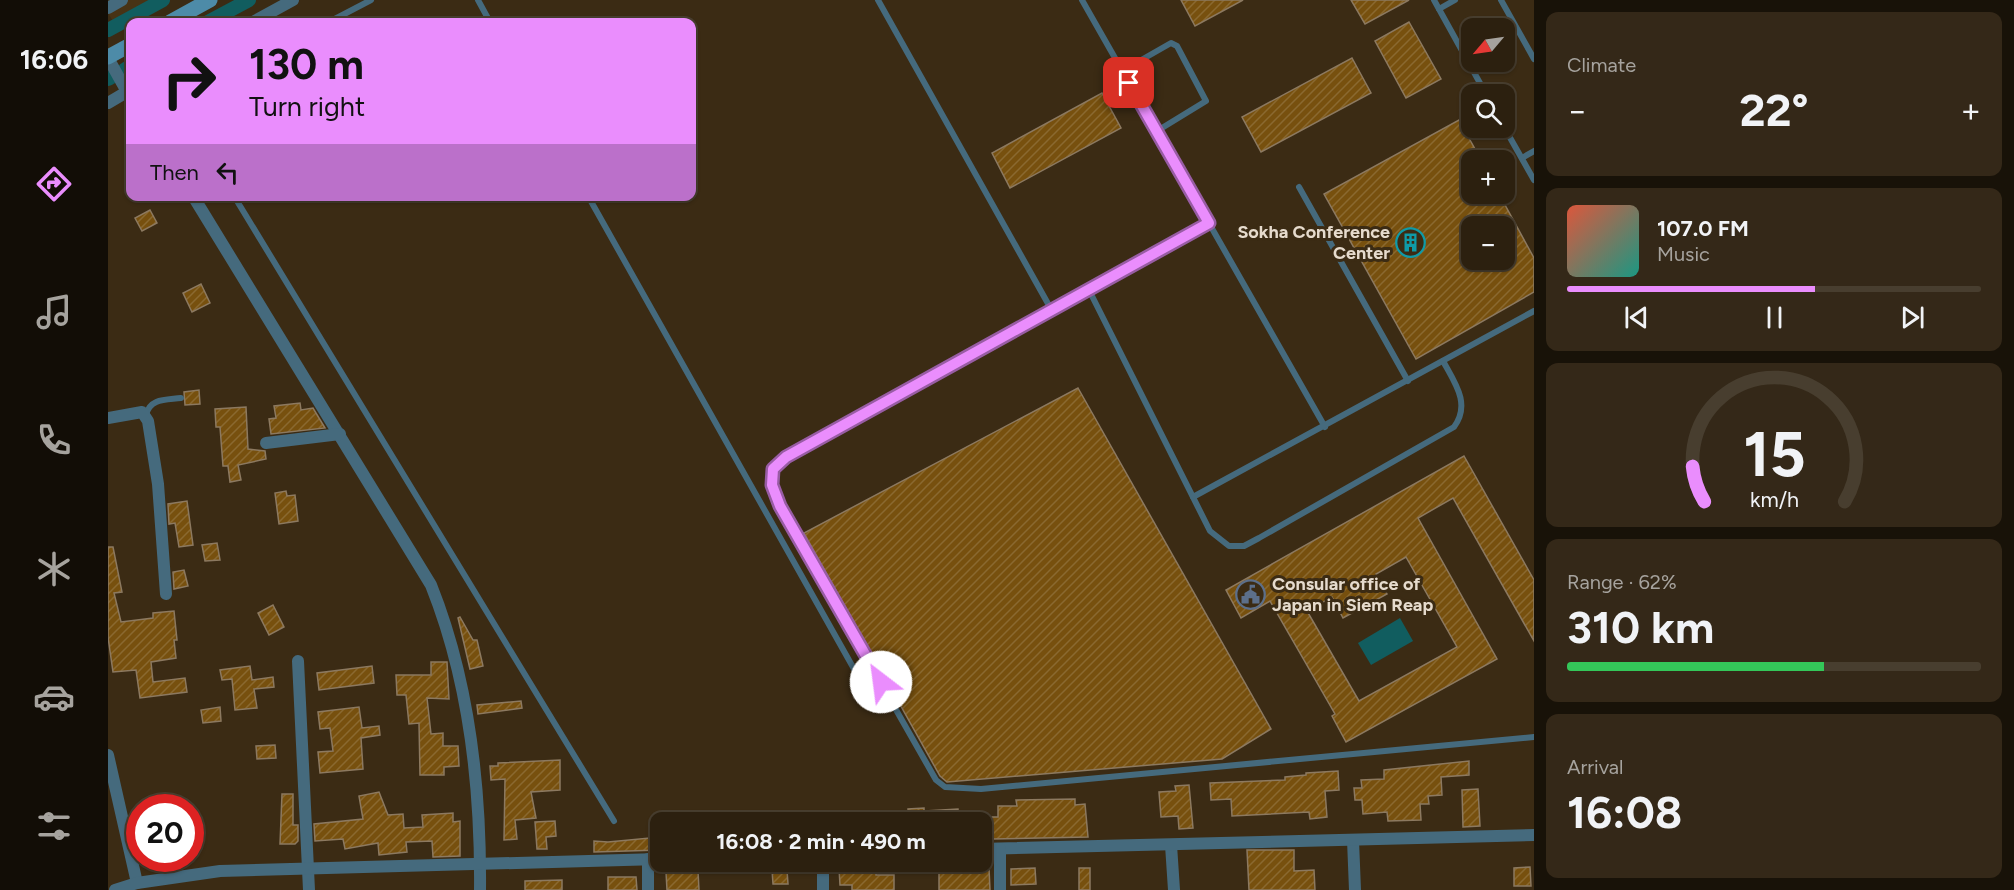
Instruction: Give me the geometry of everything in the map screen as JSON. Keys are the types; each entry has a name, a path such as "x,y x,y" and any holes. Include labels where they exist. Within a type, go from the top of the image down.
{"street":[{"path":"108,8 122,0"},
{"path":"177,18 210,0"},
{"path":"260,18 293,0"},
{"path":"126,47 108,58 126,88"},
{"path":"108,103 126,94"},
{"path":"196,201 420,567 441,609 468,723 480,863 480,890"},
{"path":"108,418 135,412 146,415 158,484 166,594"},
{"path":"266,443 340,434"},
{"path":"298,661 306,868 309,890"},
{"path":"108,754 137,883"},
{"path":"992,849 1534,835"},
{"path":"1353,840 1355,890"},
{"path":"1171,844 1174,890"},
{"path":"1000,849 1000,890"},
{"path":"115,890 137,883 220,871 650,859"},
{"path":"648,890 651,872"},
{"path":"823,872 823,890"}],"lane":[{"path":"336,18 370,0"},
{"path":"478,0 488,18"},
{"path":"878,0 1051,309"},
{"path":"1082,0 1325,427"},
{"path":"1434,0 1480,84"},
{"path":"1439,9 1455,0"},
{"path":"1501,0 1534,59"},
{"path":"1122,71 1171,43 1177,46 1206,101 1157,130"},
{"path":"1510,138 1534,180"},
{"path":"1522,158 1534,151"},
{"path":"1299,187 1408,381"},
{"path":"237,201 614,821"},
{"path":"591,201 854,669"},
{"path":"1209,223 779,461 771,477 774,494 780,506 940,784 960,789 981,789 1534,737"},
{"path":"1088,288 1210,531 1229,546 1244,546 1454,427 1461,418 1464,404 1443,361"},
{"path":"1193,497 1534,311"},
{"path":"146,415 148,408 155,401 181,398"}],"shaded area":[{"path":"108,0 155,0 114,23 108,13"}],"water":[{"path":"1400,618 1413,641 1371,665 1358,643"}],"building":[{"path":"1181,0 1243,0 1195,26"},
{"path":"1351,0 1409,0 1365,24"},
{"path":"1409,22 1441,79 1406,98 1375,41"},
{"path":"1352,58 1371,93 1261,152 1242,117"},
{"path":"1102,93 1121,128 1010,188 992,153"},
{"name":"Sokha Conference Center","path":"1459,120 1461,138 1469,138 1476,150 1461,150 1461,204 1504,204 1511,216 1461,216 1461,270 1515,270 1515,223 1534,258 1534,292 1416,359 1324,194"},
{"path":"150,210 157,223 142,231 135,218"},
{"path":"201,284 210,303 192,312 183,293"},
{"path":"1078,388 1271,729 1222,759 947,782 940,776 804,533"},
{"path":"199,390 200,404 185,405 184,392"},
{"path":"300,403 301,410 313,408 325,428 271,434 269,419 276,418 274,406"},
{"path":"246,407 248,449 265,451 266,459 238,465 241,480 230,482 228,466 223,466 220,427 216,427 215,409"},
{"path":"1464,456 1534,580 1534,641 1453,498 1418,518 1497,659 1346,742 1332,716 1335,714 1270,601 1241,618 1226,590","holes":["1406,557 1457,647 1359,701 1307,611 1332,597 1343,618 1387,594 1376,574"]},
{"path":"286,491 287,496 295,495 298,521 279,524 275,493"},
{"path":"187,501 193,545 179,547 175,523 169,524 168,504"},
{"path":"217,543 220,560 205,561 202,545"},
{"path":"108,547 113,547 122,592 114,593 121,622 153,618 153,613 174,611 176,658 151,662 153,682 185,678 187,692 140,698 136,670 113,672 108,637"},
{"path":"184,570 188,586 174,589 173,572"},
{"path":"273,605 284,627 269,635 258,613"},
{"path":"460,617 473,640 477,640 483,666 470,669 458,618"},
{"path":"431,662 447,662 449,699 427,698 431,734 443,733 443,746 458,746 459,766 444,767 444,775 420,775 419,723 409,724 406,695 397,695 396,675 431,675"},
{"path":"250,666 252,680 273,677 274,687 254,689 257,708 235,710 232,679 222,680 220,670"},
{"path":"372,666 374,683 319,690 317,673"},
{"path":"521,701 522,708 478,714 477,705"},
{"path":"220,707 221,721 203,723 201,710"},
{"path":"359,707 362,728 379,726 380,735 361,738 363,769 320,773 318,752 333,751 330,728 320,729 318,712"},
{"path":"275,745 276,758 257,759 256,746"},
{"path":"560,760 560,790 531,792 536,818 515,820 517,839 504,840 505,779 491,780 490,766 498,766 498,763"},
{"path":"1469,761 1469,775 1441,777 1442,795 1428,796 1429,804 1420,804 1421,820 1388,821 1387,812 1363,814 1362,800 1355,800 1354,788 1362,788 1361,780 1384,779 1384,770"},
{"path":"1338,771 1339,790 1325,791 1327,817 1310,819 1309,812 1232,816 1231,799 1211,800 1210,783 1285,780 1285,777 1306,775 1306,773"},
{"path":"1189,785 1193,828 1179,829 1178,816 1161,817 1159,792 1176,791 1175,786"},
{"path":"1478,789 1480,826 1463,827 1462,790"},
{"path":"379,792 388,815 403,814 404,828 423,827 422,815 453,813 453,822 460,821 460,856 433,857 432,841 406,842 407,852 379,855 378,843 345,849 343,839 315,841 314,824 363,819 359,796"},
{"path":"282,794 293,794 293,825 298,825 298,841 295,844 280,844"},
{"path":"1075,799 1075,805 1085,804 1088,837 992,839 992,817 998,817 998,806 1017,806 1016,800"},
{"path":"924,808 924,811 958,809 958,812 908,812 908,809"},
{"path":"555,821 556,836 546,837 547,849 537,849 535,822"},
{"path":"650,838 650,850 594,852 594,841"},
{"path":"1247,850 1294,850 1294,871 1314,870 1315,890 1249,890"},
{"path":"1530,867 1531,886 1514,886 1514,868"},
{"path":"1035,868 1036,884 1011,885 1011,869"},
{"path":"1079,868 1090,868 1090,890 1079,890"},
{"path":"666,872 698,872 699,890 667,890"},
{"path":"772,872 787,872 788,884 773,884"},
{"path":"839,872 876,872 876,875 894,875 894,890 852,890 852,885 840,885"},
{"path":"989,872 990,890 939,890 939,873"},
{"path":"608,877 636,877 637,890 608,890"},
{"path":"562,880 562,890 525,890 525,881"}],"waterway":[{"path":"130,18 163,0"},
{"path":"215,18 249,0"},
{"path":"108,30 126,20"}],"place":[{"name":"Sokha Conference Center","path":"1411,242"},
{"name":"Consular office of Japan in Siem Reap","path":"1251,594"}],"route":[{"path":"881,682 780,506 772,485 773,469 779,461 786,457 1209,223 1129,83"}]}
